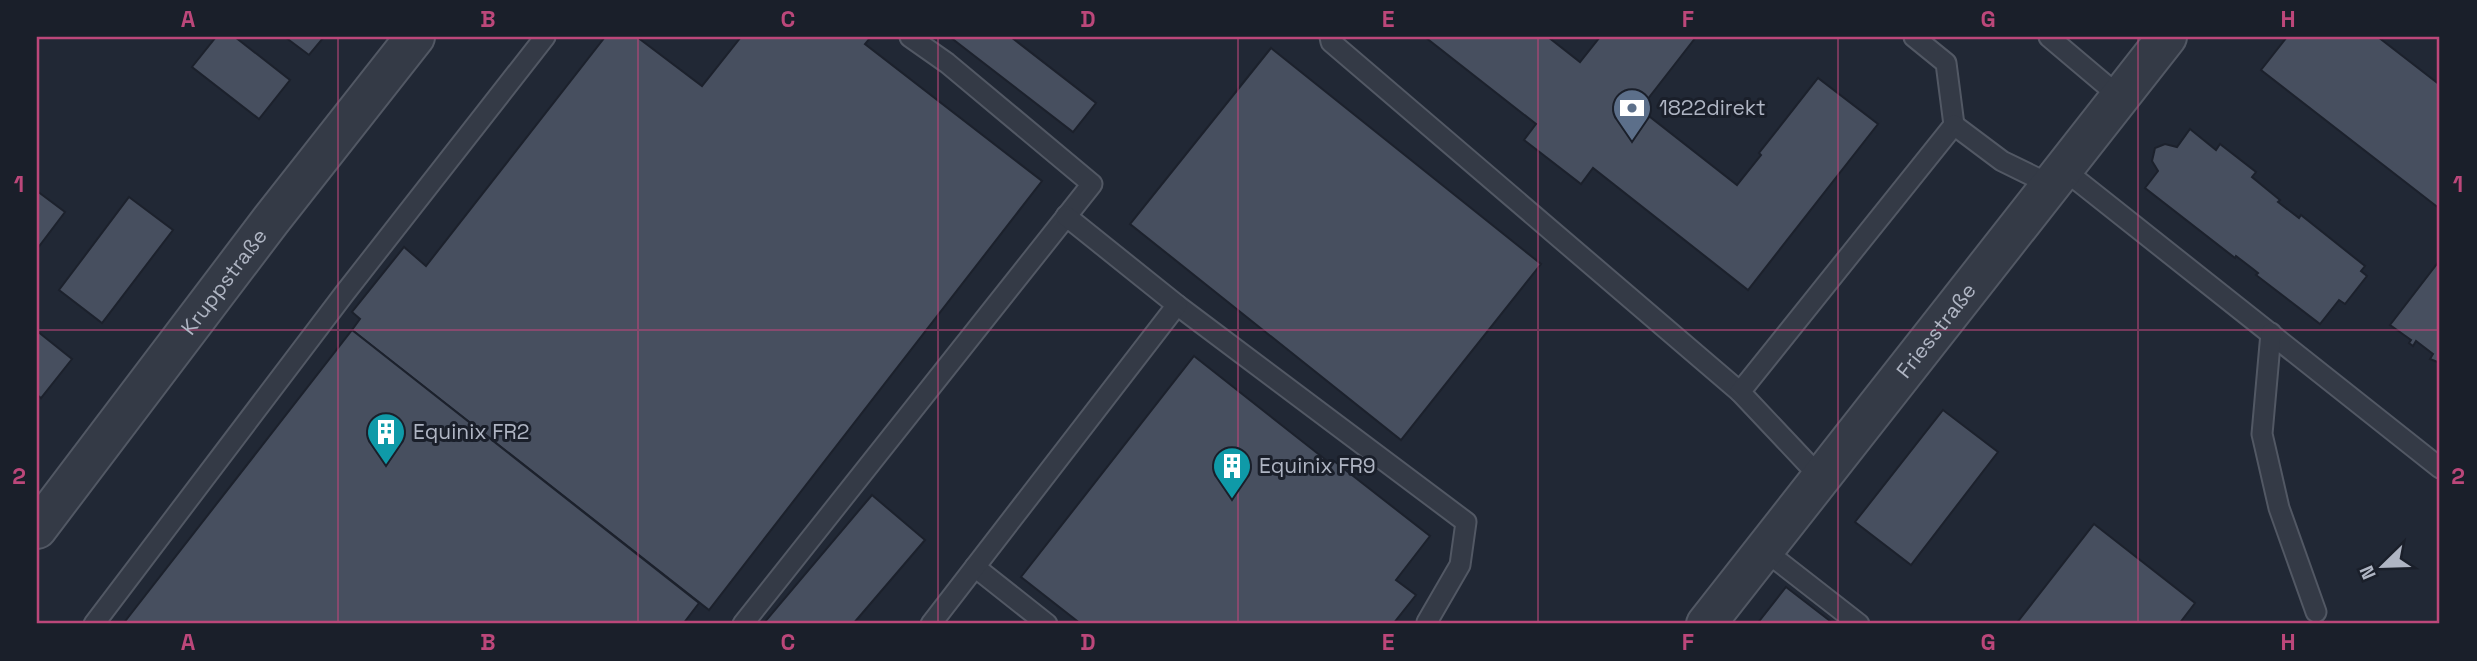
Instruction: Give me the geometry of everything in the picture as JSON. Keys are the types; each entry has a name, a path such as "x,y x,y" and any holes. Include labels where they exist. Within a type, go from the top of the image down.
{"street":[{"name":"Friesstraße","path":"1706,624 2167,37"},
{"name":"Kruppstraße","path":"37,529 413,38"}],"lane":[{"path":"94,624 344,294 545,37"},
{"path":"743,624 1092,184 947,63 910,37"},
{"path":"1330,37 1331,42 1740,392 1821,478"},
{"path":"1914,37 1946,63 1954,125 2002,161 2057,177 2271,334 2440,468"},
{"path":"2049,37 2120,97"},
{"path":"1740,392 1954,125"},
{"path":"1066,216 1177,305 1466,522 1460,565 1427,622 1430,624"},
{"path":"931,624 1177,305"},
{"path":"2271,334 2262,434 2279,508 2316,612"},
{"path":"1764,550 1859,624"},
{"path":"975,567 1047,624"}],"building":[{"path":"216,37 235,37 290,80 259,119 192,67"},
{"path":"285,37 324,37 309,55"},
{"path":"605,37 637,37 702,86 741,37 871,37 865,44 1042,181 709,610 352,330 360,319 352,312 404,247 426,266"},
{"path":"950,37 1011,37 1096,103 1073,132"},
{"path":"1425,37 1548,37 1580,62 1600,37 1696,37 1640,109 1737,185 1818,78 1878,124 1748,290 1593,168 1581,184 1524,140 1536,124"},
{"path":"2287,37 2378,37 2440,85 2440,209 2261,70"},
{"path":"1271,48 1541,264 1401,440 1130,224"},
{"path":"2190,129 2216,150 2220,144 2256,172 2252,177 2280,200 2278,202 2299,218 2301,215 2365,266 2361,271 2367,276 2345,304 2339,300 2320,324 2256,275 2258,273 2253,269 2145,188 2158,171 2152,161 2155,148 2165,144 2177,147"},
{"path":"37,191 65,212 37,249"},
{"path":"129,197 173,230 102,323 59,290"},
{"path":"2440,260 2440,363 2430,359 2433,354 2416,341 2413,346 2409,343 2411,340 2390,325"},
{"name":"Equinix FR2","path":"352,330 699,603 683,624 123,624"},
{"path":"37,331 72,359 41,398 37,395"},
{"name":"Equinix FR9","path":"1194,356 1331,464 1334,461 1430,536 1396,580 1416,595 1393,624 1081,624 1021,577"},
{"path":"1943,410 1998,452 1911,565 1855,522"},
{"path":"872,495 925,540 853,624 763,624"},
{"path":"2094,524 2195,603 2179,624 2016,624"},
{"path":"1786,587 1834,624 1757,624"}],"place":[{"name":"1822direkt","path":"1632,142"},
{"name":"Equinix FR2","path":"386,466"},
{"name":"Equinix FR9","path":"1232,500"}]}
